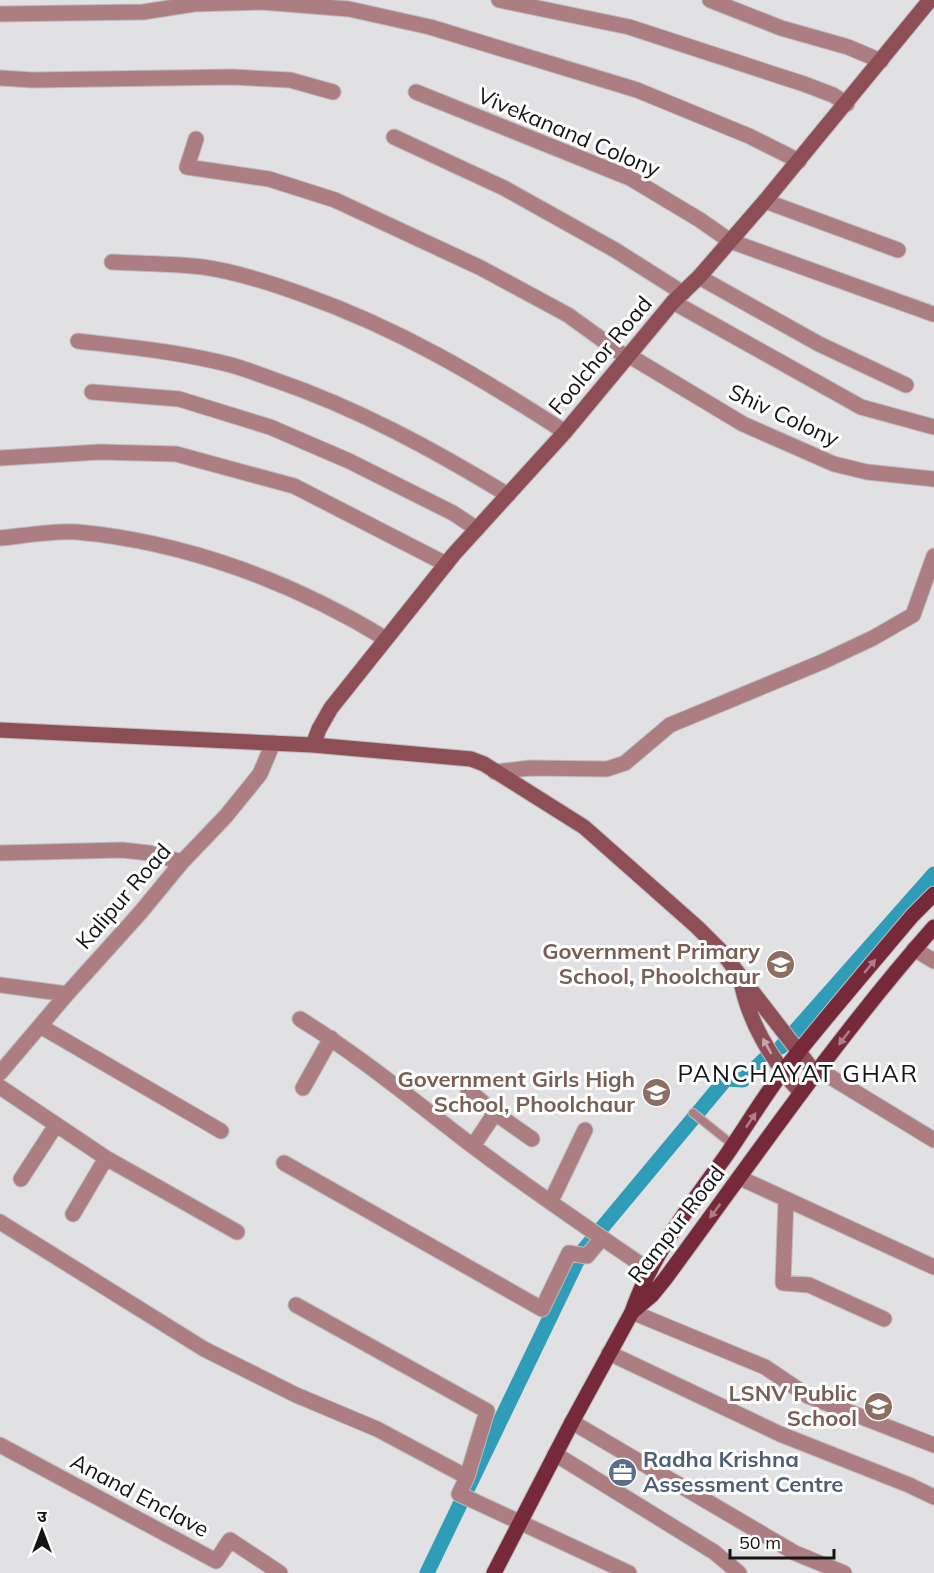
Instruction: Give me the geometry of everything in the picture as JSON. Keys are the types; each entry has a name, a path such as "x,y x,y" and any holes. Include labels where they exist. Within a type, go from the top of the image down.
{"main road":[{"name":"Foolchor Road","path":"313,746 319,729 331,708 446,564 566,432 627,356 765,201 847,104 930,0"},
{"path":"0,730 273,743 471,759 484,764 584,828 697,927 721,951 817,1072"},
{"path":"632,1312 649,1270 676,1226 783,1072 905,925 934,894"},
{"name":"Rampur Road","path":"494,1573 632,1312 652,1295 817,1072 934,927"},
{"path":"740,976 744,998 765,1043 783,1072 801,1093"}],"street":[{"path":"498,0 629,27 804,84 833,95 847,104"},
{"path":"710,0 746,7 781,28 848,46 881,62"},
{"path":"0,14 143,12 194,4 261,2 349,9 430,27 637,90 748,136 799,161"},
{"path":"0,78 33,81 243,78 290,80 333,92"},
{"name":"Vivekanand Colony","path":"416,92 630,178 730,241 933,314"},
{"path":"394,137 504,188 615,250 678,298 861,407 934,427"},
{"name":"Shiv Colony","path":"196,139 187,167 268,179 335,200 500,278 568,315 627,356 743,424 834,464 867,472 934,479"},
{"path":"765,201 898,250"},
{"path":"112,262 203,267 263,280 346,310 430,350 486,381 566,432"},
{"path":"699,277 819,344 906,385"},
{"path":"78,341 159,350 232,365 313,393 399,433 459,465 508,495"},
{"path":"92,392 179,399 270,427 359,466 453,513 477,529"},
{"path":"0,458 100,452 176,454 294,486 446,564"},
{"path":"0,538 75,532 156,543 252,572 348,616 386,639"},
{"path":"495,772 530,768 607,769 626,763 670,725 822,662 873,638 913,615 934,556"},
{"name":"Kalipur Road","path":"0,1073 182,862 226,816 260,774 273,743"},
{"path":"0,853 122,850 149,853 182,862"},
{"path":"914,950 934,961"},
{"path":"0,985 67,994"},
{"path":"300,1019 331,1038 473,1146 649,1270"},
{"path":"40,1026 221,1131"},
{"path":"303,1088 331,1038"},
{"path":"817,1072 934,1140"},
{"path":"0,1087 106,1158 237,1232"},
{"path":"468,1090 495,1113 532,1138"},
{"path":"473,1146 495,1113"},
{"path":"21,1179 56,1125"},
{"path":"551,1201 585,1130"},
{"path":"73,1214 106,1158"},
{"path":"284,1163 542,1309 569,1253 587,1256 597,1235"},
{"path":"740,1178 934,1267"},
{"path":"786,1199 783,1283 809,1285 884,1319"},
{"path":"0,1222 204,1349 296,1395 377,1429 467,1477"},
{"path":"296,1305 488,1411 467,1477 465,1496 629,1573"},
{"path":"632,1312 765,1367 808,1396 934,1445"},
{"path":"609,1353 780,1434 934,1497"},
{"path":"572,1422 795,1553 844,1573"},
{"name":"Anand Enclave","path":"0,1444 216,1561 230,1540 280,1573"},
{"path":"555,1454 714,1552 739,1573"}],"lane":[{"path":"693,1113 733,1145"}],"waterway":[{"path":"781,1047 934,874"},
{"path":"427,1573 581,1253 726,1079 743,1080 767,1057"}],"place":[{"name":"Government Primary School, Phoolchaur","path":"781,964"},
{"name":"Government Girls High School, Phoolchaur","path":"656,1092"},
{"name":"LSNV Public School","path":"878,1406"},
{"name":"Radha Krishna Assessment Centre","path":"622,1472"}],"district":[{"name":"PANCHAYAT GHAR","path":"798,1074"}]}
